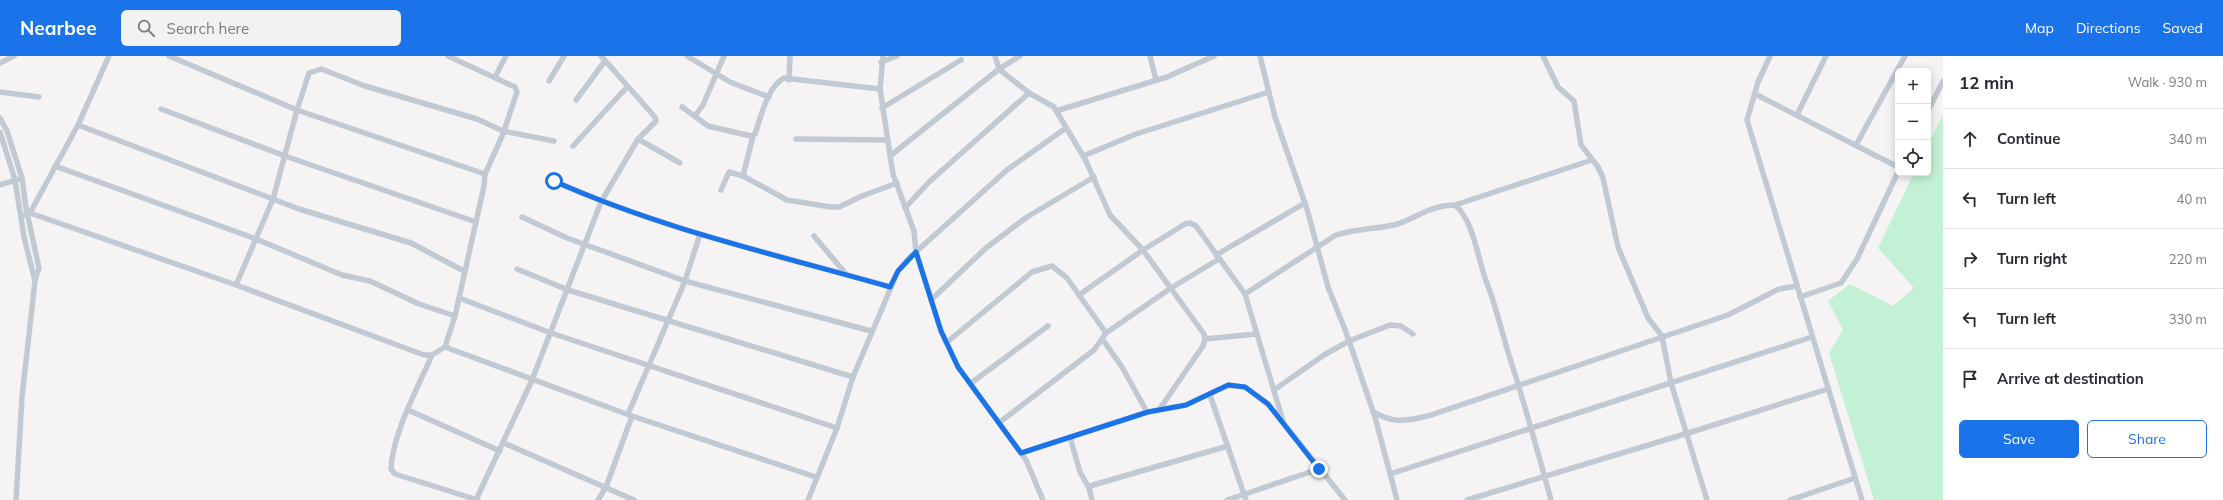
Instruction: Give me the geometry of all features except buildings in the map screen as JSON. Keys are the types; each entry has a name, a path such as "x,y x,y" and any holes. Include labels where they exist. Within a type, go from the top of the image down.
{"street":[{"path":"0,63 14,56"},
{"path":"29,214 78,125 109,56"},
{"path":"169,56 297,110 484,174"},
{"path":"21,216 29,214 236,285 424,355 432,355 445,347 456,316 464,271 484,186 484,174 503,131 517,92 515,87 449,56"},
{"path":"495,77 506,56"},
{"path":"549,81 564,56"},
{"path":"432,355 408,410 391,460 391,469 395,474 477,500 532,380 586,245 601,202 638,139 656,121 655,117 627,88 601,56"},
{"path":"687,56 716,74 769,97"},
{"path":"695,116 703,105 724,56"},
{"path":"789,80 790,56"},
{"path":"883,56 881,62 880,89 890,156 897,183 914,231 916,252 946,343 958,367 1000,422 1021,453 1043,500"},
{"path":"881,62 897,56"},
{"path":"995,56 999,69 1029,93 1054,107 1094,177 1110,215 1143,250 1204,334 1205,339 1203,346 1158,410"},
{"path":"890,156 999,69 1020,56"},
{"path":"1150,56 1156,80"},
{"path":"1056,111 1156,80 1214,56"},
{"path":"1260,56 1275,117 1305,203 1328,287 1349,341 1373,412 1398,500"},
{"path":"1543,56 1558,87 1574,101 1581,145 1603,178 1618,247 1648,318 1662,336 1671,383 1685,434 1707,500"},
{"path":"1770,56 1755,94 1747,120 1862,500"},
{"path":"1797,115 1826,56"},
{"path":"1856,145 1905,56"},
{"path":"882,108 961,60"},
{"path":"576,100 605,61"},
{"path":"236,285 273,199 297,110 309,73 321,69 365,86 477,119 503,131 554,141"},
{"path":"743,176 753,136 769,97 778,81 784,78 789,80 880,89"},
{"path":"1931,105 1943,82"},
{"path":"573,146 627,88"},
{"path":"0,92 40,97"},
{"path":"1083,156 1136,134 1269,92"},
{"path":"905,208 929,182 1029,93"},
{"path":"1755,94 1895,165"},
{"path":"682,107 708,126 753,136"},
{"path":"161,109 285,156 476,222"},
{"path":"0,118 7,131 22,178 39,268 35,281 22,397 16,500"},
{"path":"78,125 343,224 375,231 411,243 464,271"},
{"path":"808,500 837,428 853,377 861,360 871,331 898,271 916,252 1007,170 1066,128"},
{"path":"0,132 15,180 35,281"},
{"path":"638,139 680,163"},
{"path":"796,139 888,140"},
{"path":"1245,294 1317,249 1336,235 1396,224 1425,210 1455,205 1592,160"},
{"path":"55,166 256,239 342,274 370,281 419,304 456,316"},
{"path":"721,190 729,172 743,176 787,200 839,207 862,196 897,183"},
{"path":"1800,297 1841,283 1857,259 1896,176"},
{"path":"931,300 986,248 1021,221 1094,177"},
{"path":"0,185 22,178"},
{"path":"554,181 601,202 700,234 890,287"},
{"path":"1000,422 1094,350 1103,340 1106,333 1218,257 1305,203"},
{"path":"1455,205 1462,211 1468,225 1493,297 1551,500"},
{"path":"522,217 586,245 684,281 871,331"},
{"path":"1079,295 1143,250 1190,223 1196,226 1245,294 1283,423"},
{"path":"598,500 606,487 630,415 649,364 684,281 700,234"},
{"path":"814,236 846,275"},
{"path":"946,343 1032,272 1040,268 1052,266 1067,278 1106,333"},
{"path":"517,269 568,290 853,377"},
{"path":"1373,412 1389,420 1404,421 1428,416 1519,384 1728,315 1774,292 1797,286"},
{"path":"459,298 551,333 649,364 837,428"},
{"path":"1274,390 1324,355 1349,341 1390,325 1401,326 1413,334"},
{"path":"971,383 1048,326"},
{"path":"1205,339 1256,334"},
{"path":"1390,474 1532,430 1812,337"},
{"path":"1103,340 1122,367 1148,412"},
{"path":"445,347 630,415 816,477"},
{"path":"1021,453 1148,412 1186,405 1210,395 1228,385 1245,387 1268,404 1345,500"},
{"path":"1467,500 1544,475 1685,434 1828,389"},
{"path":"1210,395 1245,497"},
{"path":"408,410 500,451"},
{"path":"1070,437 1080,472 1089,488 1092,500"},
{"path":"504,443 634,500"},
{"path":"1089,488 1228,446"},
{"path":"1227,500 1245,497 1319,469"},
{"path":"1790,500 1855,478"}],"green space":[{"path":"1943,114 1943,500 1874,500 1829,353 1843,330 1828,301 1850,284 1893,306 1914,288 1878,248 1913,176 1931,176 1931,139"}],"route":[{"path":"554,181 601,202 700,234 890,287 898,271 916,252 941,331 958,367 1000,422 1021,453 1148,412 1186,405 1210,395 1228,385 1245,387 1268,404 1319,469"}]}
